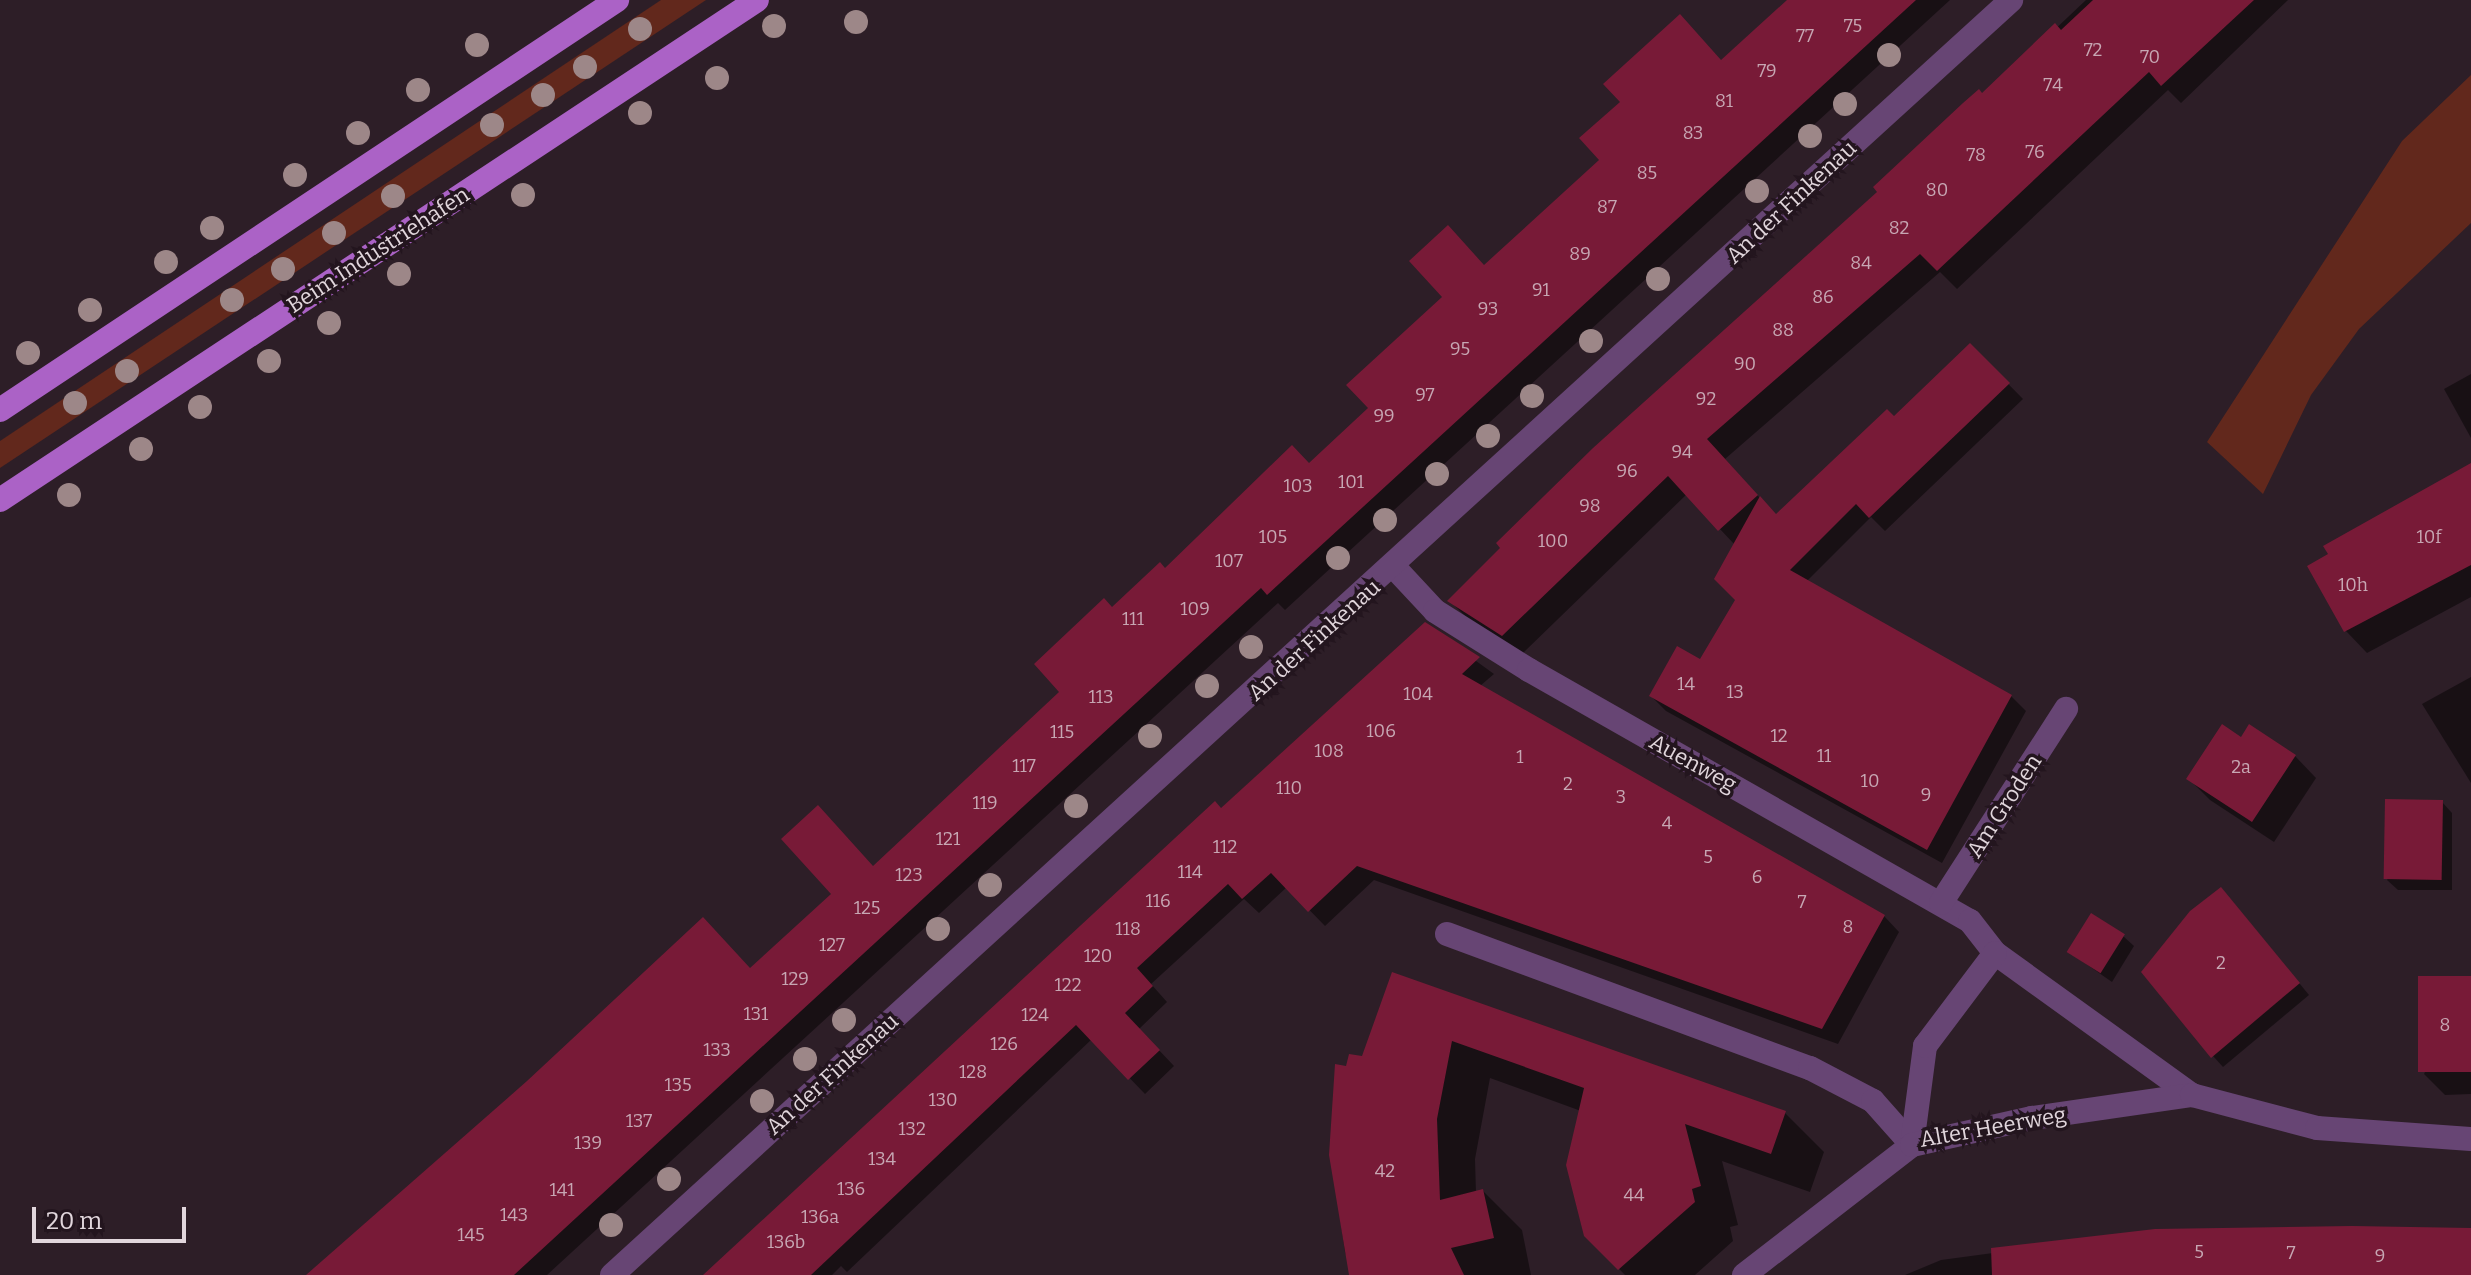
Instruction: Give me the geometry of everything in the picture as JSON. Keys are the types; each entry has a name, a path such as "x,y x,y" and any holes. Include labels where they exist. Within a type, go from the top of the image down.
{"main road":[{"path":"0,410 617,0"},
{"name":"Beim Industriehafen","path":"0,500 757,0"}],"street":[{"name":"An der Finkenau","path":"612,1275 1394,567 2011,0"},
{"name":"Auenweg","path":"1394,567 1435,611 1529,670 1932,897 1970,921 1995,953"},
{"name":"Am Groden","path":"1932,897 2066,709"},
{"path":"1447,934 1810,1068 1873,1101 1912,1145 1744,1275"},
{"name":"Alter Heerweg","path":"2192,1095 2032,1118 1912,1145 1925,1046 1995,953 2192,1095 2317,1128 2471,1139"}],"shaded area":[{"path":"661,0 706,0 0,468 0,441"},
{"path":"2471,75 2471,223 2359,329 2311,395 2263,494 2207,442 2402,141"}],"building":[{"path":"1787,0 1916,0 1267,595 1261,588 514,1275 306,1275 527,1081 703,917 750,968 831,894 781,839 818,805 873,866 1059,692 1034,664 1104,598 1112,607 1160,562 1165,568 1292,445 1309,463 1368,408 1346,385 1442,297 1409,261 1448,225 1484,265 1599,160 1579,138 1620,102 1603,84 1680,14 1721,60"},
{"path":"2093,0 2254,0 2161,86 2149,72 1937,271 1920,254 1707,439 1758,495 1718,531 1668,476 1502,636 1447,601 1500,548 1496,543 1593,448 1877,192 1873,187 1963,103 1979,89 1982,93 2055,23 2061,30"},
{"path":"1970,343 2010,383 1869,518 1856,504 1790,570 2012,695 1927,850 1649,696 1677,646 1700,659 1735,600 1714,579 1760,496 1776,514 1887,409 1894,416"},
{"path":"2471,463 2471,565 2344,632 2307,566 2328,554 2323,546"},
{"path":"1425,622 1480,657 1462,674 1885,915 1822,1029 1357,866 1308,912 1271,873 1242,899 1228,884 1137,968 1153,986 1125,1013 1160,1050 1128,1080 1076,1025 811,1275 703,1275 1215,801 1221,808"},
{"path":"2222,724 2241,737 2249,724 2296,755 2252,822 2186,779"},
{"path":"2385,799 2443,800 2442,880 2384,879"},
{"path":"2221,887 2300,983 2211,1058 2141,972 2190,911"},
{"path":"2091,913 2125,934 2101,973 2067,952"},
{"path":"1392,972 1786,1111 1771,1154 1685,1124 1701,1186 1692,1189 1695,1202 1618,1270 1584,1236 1566,1165 1584,1088 1452,1041 1437,1119 1440,1200 1483,1189 1494,1238 1451,1248 1464,1275 1349,1275 1329,1155 1335,1064 1346,1066 1349,1054 1362,1056"},
{"path":"2418,976 2471,976 2471,1072 2418,1072"},
{"path":"2471,1228 2471,1275 1992,1275 1991,1248 2155,1229"}]}
